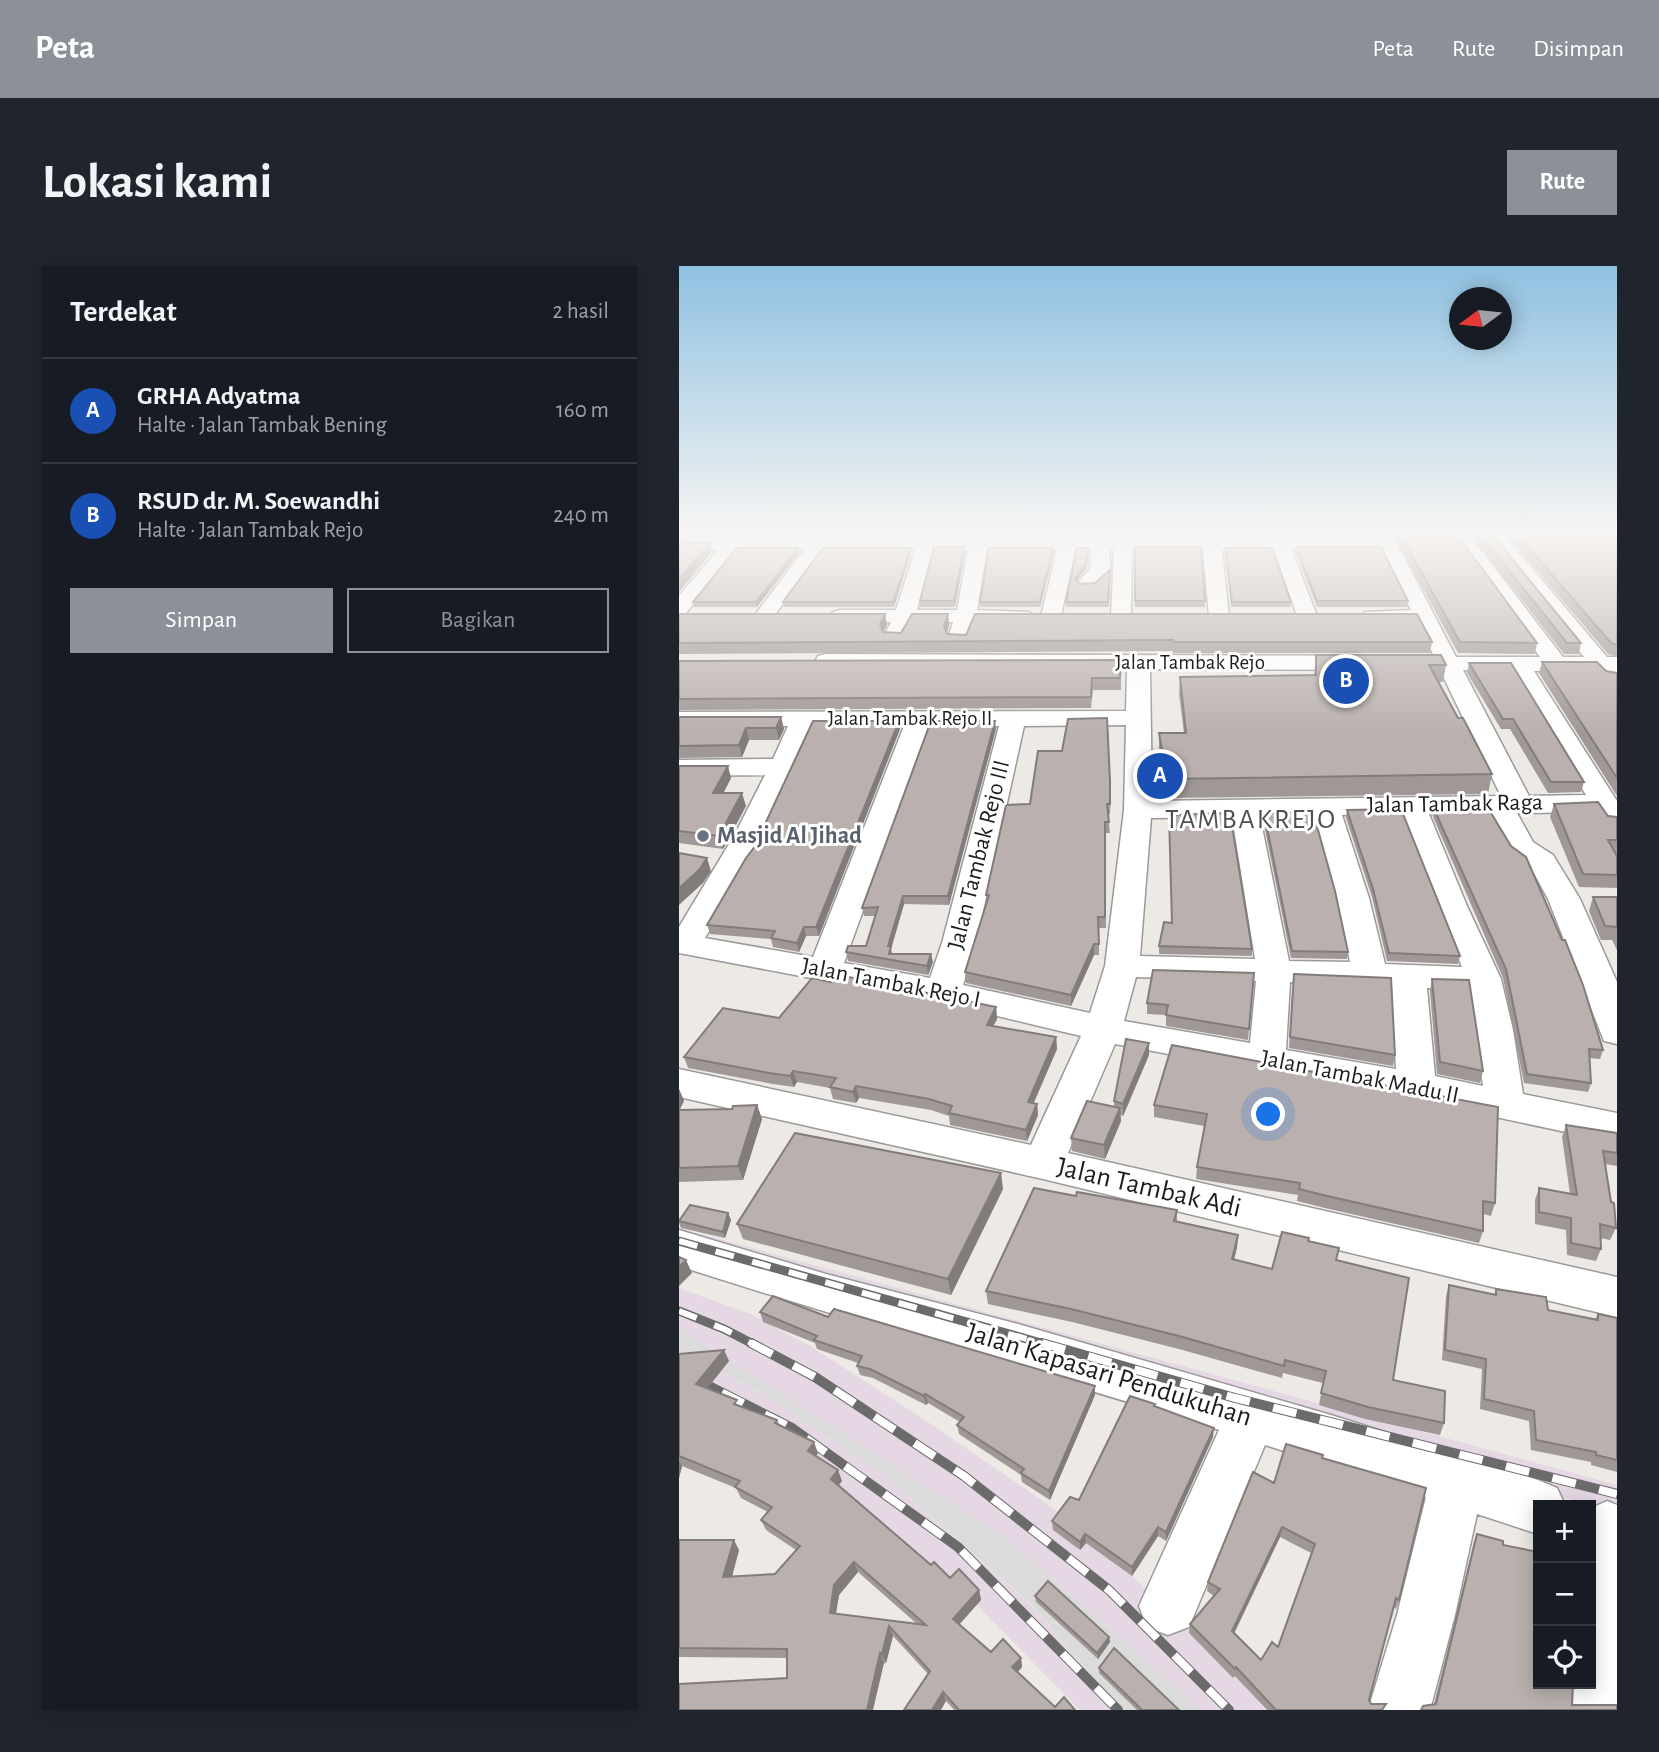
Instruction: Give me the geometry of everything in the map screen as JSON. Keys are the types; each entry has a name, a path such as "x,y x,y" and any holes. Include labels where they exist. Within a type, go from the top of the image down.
{"street":[{"path":"764,616 776,599"},
{"path":"883,661 904,617 909,599"},
{"path":"951,661 969,599"},
{"path":"1051,616 1055,599"},
{"path":"1116,599 1114,616 1145,616"},
{"path":"1217,599 1219,616"},
{"path":"1301,599 1307,616"},
{"path":"1417,599 1451,664 1508,803 1521,847 1542,861 1577,899 1617,1032"},
{"path":"1509,599 1557,664"},
{"path":"1554,599 1607,658 1617,684"},
{"path":"679,615 705,616"},
{"path":"822,616 1079,616"},
{"path":"1194,616 1244,616"},
{"path":"1282,616 1426,616"},
{"name":"Jalan Tambak Rejo","path":"801,662 1557,664 1607,658"},
{"path":"1043,1163 1103,1029 1122,966 1138,810 1139,661"},
{"path":"1518,664 1611,813"},
{"path":"682,944 735,863 784,767 804,718"},
{"path":"825,969 920,718"},
{"name":"Jalan Tambak Rejo III","path":"943,992 958,943 1013,718"},
{"name":"Jalan Tambak Rejo II","path":"679,719 1140,718"},
{"path":"679,768 784,767"},
{"name":"Jalan Tambak Raga","path":"1138,810 1508,803 1611,813"},
{"path":"1411,804 1484,979 1495,1030 1504,1105"},
{"path":"1325,806 1353,898 1370,974"},
{"path":"1244,807 1274,970 1267,1060"},
{"path":"701,858 735,863"},
{"name":"Jalan Tambak Rejo I","path":"682,944 943,992 1103,1029"},
{"path":"1122,966 1484,979"},
{"path":"1409,976 1416,1086"},
{"name":"Jalan Tambak Madu II","path":"1103,1029 1416,1086 1617,1128"},
{"name":"Jalan Tambak Adi","path":"679,1083 1043,1163 1617,1297"},
{"name":"Jalan Kapasari Pendukuhan","path":"679,1248 826,1294 1018,1346 1533,1505"},
{"path":"1168,1606 1251,1418"},
{"path":"1399,1710 1426,1615 1457,1481"},
{"path":"1600,1710 1605,1528"}],"shaded area":[{"path":"679,1228 1617,1485 1617,1512 1596,1506 1596,1500 1575,1500 679,1246"},
{"path":"679,1288 753,1315 810,1346 925,1420 1079,1526 1241,1679 1265,1710 1202,1710 1006,1538 679,1328"},
{"path":"679,1328 1006,1538 1202,1710 1121,1710 1032,1605 883,1474 757,1390 679,1350"},
{"path":"679,1350 757,1390 883,1474 1032,1606 1121,1710 1080,1710 961,1589 679,1403"}],"building":[{"path":"695,599 758,599 756,602 693,602"},
{"path":"785,599 894,599 893,602 783,602"},
{"path":"920,599 954,599 954,601"},
{"path":"980,599 1041,599 1040,602 980,602"},
{"path":"1067,599 1108,599 1108,602 1066,602"},
{"path":"1205,599 1205,601 1135,601"},
{"path":"1232,599 1290,599 1291,602 1232,602"},
{"path":"1316,599 1408,601 1317,601"},
{"path":"1436,599 1505,599 1537,643 1460,642"},
{"path":"1532,599 1545,599 1581,643 1567,643"},
{"path":"1573,599 1617,599 1617,645 1611,643"},
{"path":"679,614 885,614 880,624 883,632 901,633 912,614 948,614 944,626 947,634 966,635 975,614 1417,614 1432,642 1173,640 679,643"},
{"path":"1316,655 1441,655 1446,665 1429,665 1458,718 1463,718 1492,774 1167,779 1159,733 1186,733 1180,677 1316,675"},
{"path":"1121,660 1120,678 1092,678 1091,697 679,699 679,661"},
{"path":"1542,662 1597,662 1606,671 1617,673 1617,778"},
{"path":"1469,663 1511,663 1584,782 1551,782 1513,719 1503,719"},
{"path":"679,717 781,717 776,728 746,728 739,745 679,746"},
{"path":"1107,718 1110,804 1107,804 1109,822 1105,822 1105,917 1098,917 1099,944 1094,944 1071,995 965,972 989,895 986,895 1006,805 1030,804 1038,751 1062,751 1068,719"},
{"path":"813,721 899,721 816,927 804,927 797,943 771,938 775,931 707,925 746,858 769,828 765,824"},
{"path":"931,721 995,721 948,896 903,896 888,946 891,946 889,954 931,954 927,966 846,952 848,946 866,946 878,907 862,908"},
{"path":"679,766 728,766 713,793 742,793 719,836 679,831"},
{"path":"1598,802 1608,816 1617,817 1617,840 1608,840 1617,856 1617,875 1583,874 1554,804"},
{"path":"1488,808 1511,846 1526,857 1583,985 1603,1050 1589,1049 1591,1083 1527,1074 1506,969 1434,809"},
{"path":"1401,809 1460,956 1389,953 1373,889 1347,810"},
{"path":"1313,812 1335,891 1348,952 1292,951 1264,813"},
{"path":"1230,813 1252,949 1159,946 1164,922 1172,923 1169,815"},
{"path":"679,853 707,858 699,870 679,888"},
{"path":"1593,897 1617,897 1617,927 1605,926"},
{"path":"1153,970 1254,973 1249,1029 1166,1015 1168,1005 1147,1003"},
{"path":"834,974 996,1007 987,1025 1056,1037 1028,1102 1037,1104 1026,1130 949,1113 952,1106 929,1099 856,1086 853,1092 830,1087 836,1078 793,1071 790,1076 684,1057 723,1008 779,1018 812,978 831,982"},
{"path":"1294,974 1391,978 1395,1055 1290,1037"},
{"path":"1432,979 1469,980 1483,1071 1440,1062"},
{"path":"1126,1039 1149,1043 1123,1104 1114,1101"},
{"path":"1172,1045 1498,1107 1495,1203 1483,1201 1483,1231 1299,1189 1300,1183 1197,1167 1207,1114 1154,1105"},
{"path":"1087,1101 1120,1108 1104,1145 1071,1138"},
{"path":"757,1105 738,1166 679,1168 679,1110 732,1109 733,1106"},
{"path":"1566,1125 1617,1133 1617,1153 1603,1151 1611,1202 1614,1203 1616,1228 1600,1224 1601,1249 1571,1243 1571,1218 1539,1212 1539,1188 1577,1195"},
{"path":"795,1133 1001,1173 948,1279 737,1224"},
{"path":"1034,1188 1076,1196 1077,1192 1177,1210 1174,1221 1238,1235 1232,1259 1272,1269 1282,1232 1339,1248 1336,1260 1409,1278 1393,1380 1445,1391 1444,1423 1368,1407 1321,1393 1326,1371 1285,1360 1284,1366 1179,1336 986,1291"},
{"path":"690,1205 728,1213 723,1232 679,1221"},
{"path":"679,1257 686,1260 679,1267"},
{"path":"1449,1285 1496,1295 1496,1289 1546,1297 1548,1310 1598,1320 1598,1314 1617,1318 1617,1460 1596,1455 1596,1452 1536,1440 1534,1411 1484,1399 1486,1359 1445,1350"},
{"path":"773,1296 828,1317 834,1309 1095,1386 1049,1491 1021,1473 1024,1469 957,1425 964,1417 925,1394 924,1396 870,1369 857,1366 862,1356 814,1340 817,1336 760,1312"},
{"path":"724,1350 696,1384 737,1400 734,1404 777,1420 775,1423 814,1442 808,1451 838,1470 831,1479 931,1565 934,1562 950,1578 959,1569 979,1590 953,1619 991,1652 1003,1639 1021,1658 1012,1667 1055,1707 1064,1697 1075,1710 959,1710 943,1692 932,1710 904,1710 930,1671 889,1626 867,1710 679,1710 679,1684 787,1678 787,1649 679,1648 679,1540 734,1540 723,1577 775,1574 800,1546 761,1520 772,1507 735,1487 740,1481 679,1456 679,1354","holes":["854,1562 926,1625 830,1613 834,1585"]},
{"path":"1130,1396 1214,1428 1166,1532 1158,1527 1132,1567 1085,1534 1080,1542 1052,1521 1070,1497 1079,1500"},
{"path":"1286,1444 1323,1455 1322,1458 1426,1488 1399,1600 1396,1598 1369,1700 1371,1704 1386,1704 1382,1710 1276,1710 1236,1667 1235,1669 1190,1624 1220,1589 1208,1582 1253,1472 1274,1483","holes":["1282,1527 1315,1544 1278,1647 1272,1642 1261,1660 1232,1631"]},
{"path":"1477,1534 1503,1541 1503,1545 1533,1551 1533,1689 1573,1689 1572,1705 1617,1705 1617,1710 1421,1710 1423,1706 1436,1704"},
{"path":"1048,1581 1109,1637 1097,1653 1035,1596"},
{"path":"1114,1648 1179,1710 1142,1710 1099,1668"}],"railway":[{"path":"679,1241 1048,1345"},
{"path":"679,1311 755,1345"},
{"path":"751,1343 815,1377 964,1476 1109,1590 1229,1710"},
{"path":"1042,1343 1235,1398 1617,1494"},
{"path":"679,1371 792,1428 958,1547 1118,1710"}],"place":[{"name":"RSUD dr. M. Soewandhi","path":"1346,681"},
{"name":"GRHA Adyatma","path":"1160,776"},
{"name":"Masjid Al Jihad","path":"703,836"}],"district":[{"name":"TAMBAKREJO","path":"1251,820"}]}
